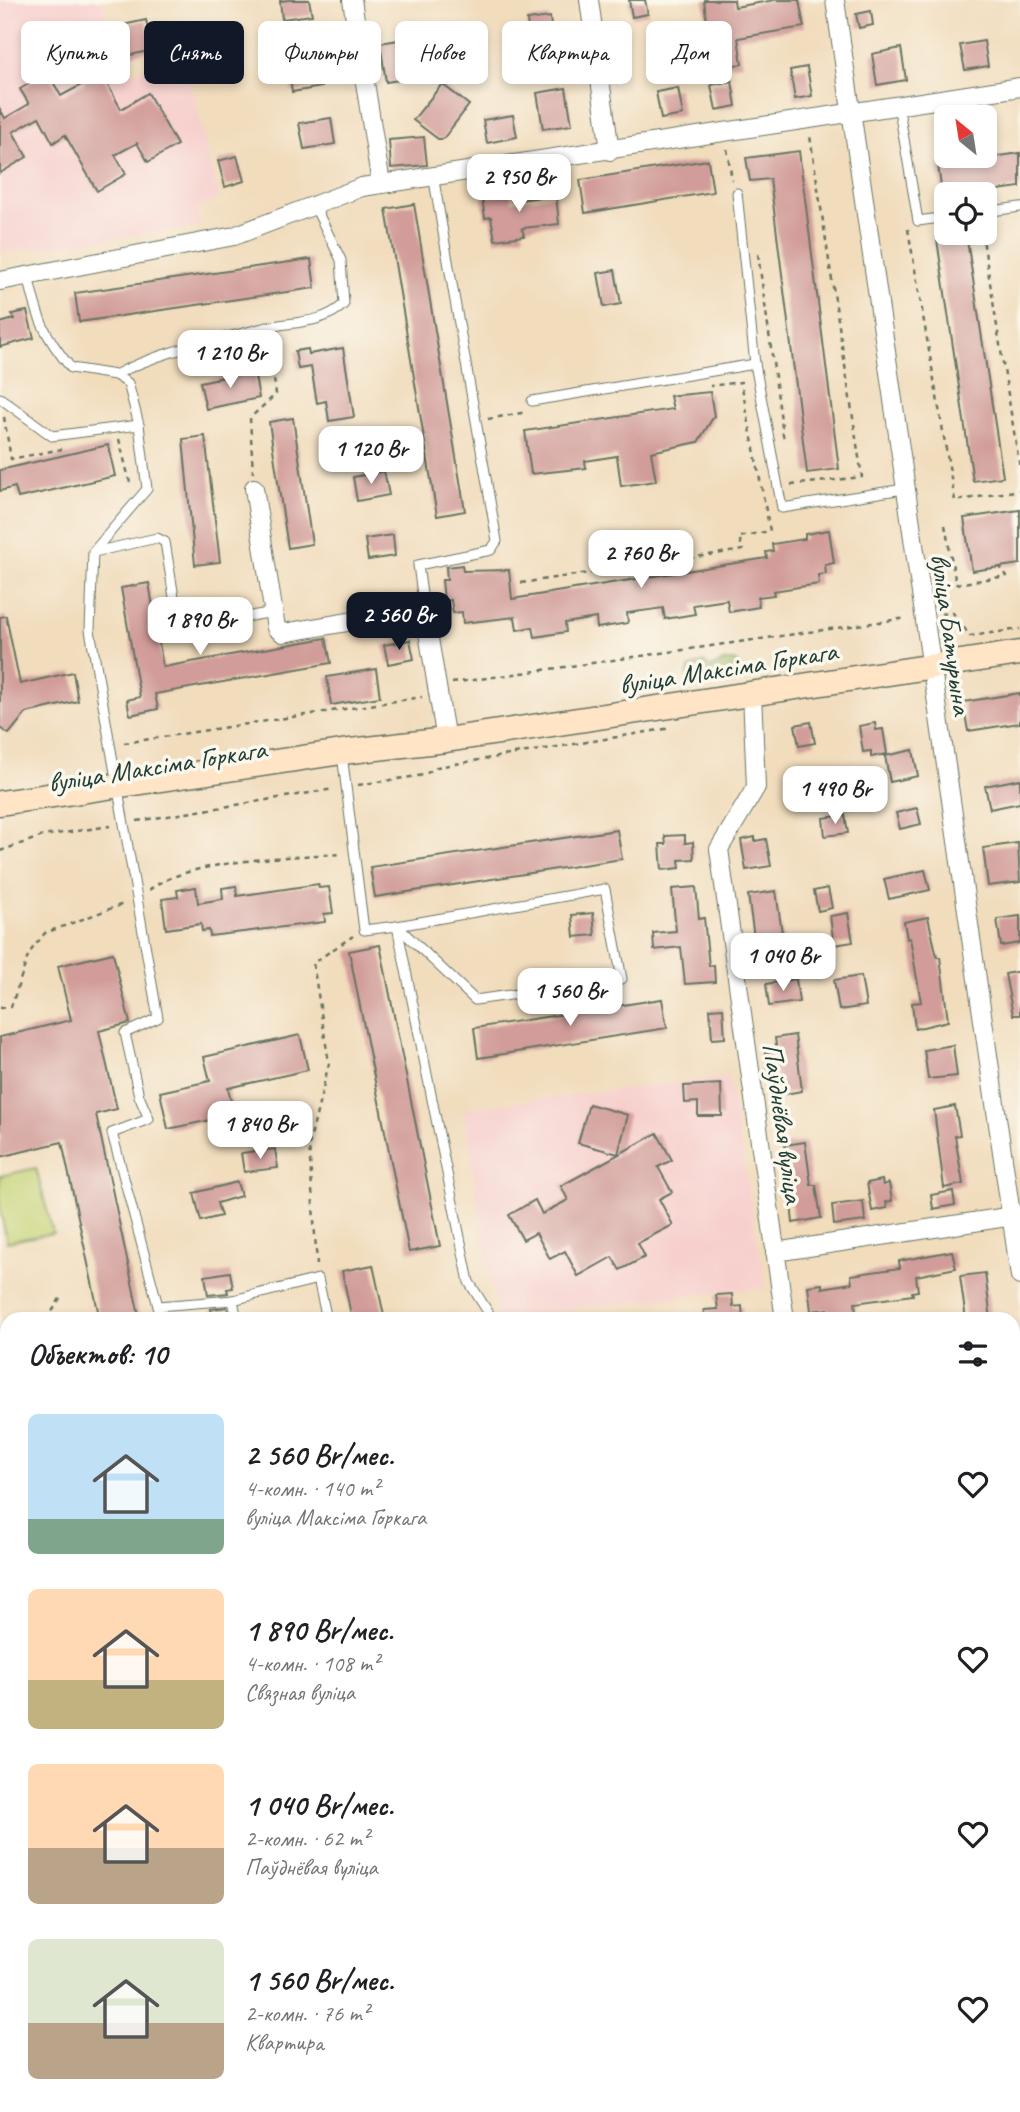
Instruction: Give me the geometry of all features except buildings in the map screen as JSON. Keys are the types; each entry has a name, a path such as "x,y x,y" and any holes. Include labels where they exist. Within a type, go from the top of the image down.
{"street":[{"path":"352,0 381,184"},
{"path":"589,0 610,150"},
{"name":"вуліца Батурына","path":"835,0 930,666 1016,1215 1020,1276"},
{"path":"0,281 28,273 234,236 362,187 851,110 1020,87"},
{"path":"254,488 275,620 283,633 424,609 446,740"},
{"name":"вуліца Максіма Горкага","path":"0,820 344,768 446,740 1020,653"},
{"name":"Паўднёвая вуліца","path":"752,693 756,787 719,849 784,1312"},
{"name":"вуліца Максіма Горкага","path":"0,803 122,803"},
{"path":"775,1252 1016,1215"}],"lane":[{"path":"898,104 918,221 934,219"},
{"path":"424,609 418,565 491,550 496,541 433,176"},
{"path":"737,193 755,363 782,508 904,489"},
{"path":"115,375 142,360 267,327 330,317 344,304 341,260 314,204"},
{"path":"997,210 1020,207"},
{"path":"28,273 36,310 47,339 71,368 115,375 128,383 139,425 147,489 93,552 90,630 158,1018 125,1033 139,1096 149,1119 113,1133 159,1312"},
{"path":"532,401 755,363"},
{"path":"0,398 52,436 139,425"},
{"path":"93,552 157,538 164,542 178,622 187,627 275,620"},
{"path":"344,768 363,930 605,889 622,979 475,1000 397,926"},
{"path":"397,926 469,1282 488,1312"},
{"path":"158,1306 233,1300 318,1279 325,1312"},
{"path":"233,1300 235,1312"}],"path":[{"path":"790,486 862,477 810,131"},
{"path":"908,228 955,502 1020,490"},
{"path":"984,245 1020,469"},
{"path":"254,488 250,418 276,394 267,327"},
{"path":"521,583 743,550 739,537 770,531 741,382"},
{"path":"3,414 11,459"},
{"path":"119,438 135,503"},
{"path":"945,525 956,584 1007,576 1000,567"},
{"path":"110,745 354,709 424,696 436,686 923,616 953,613 970,636 1020,629"},
{"path":"0,851 122,803 344,768 424,775 437,767"},
{"path":"0,1009 11,1007 29,954 45,933 91,914 139,899 157,884 210,867 354,854"},
{"path":"318,1279 309,1145 329,1063 313,963 363,930"},
{"path":"52,1312 62,1295"}],"shaded area":[{"path":"0,0 103,0 106,21 21,21 21,84 130,84 130,70 136,74 144,68 144,84 191,84 219,198 197,209 199,227 0,253"},
{"path":"728,1076 766,1287 542,1312 496,1312 463,1109"}],"green space":[{"path":"725,661 735,661 742,669 741,677 724,685 715,680 702,688 692,685 687,676 689,668 704,662 710,668"},
{"path":"36,1168 53,1233 7,1242 0,1209 0,1176"}]}
